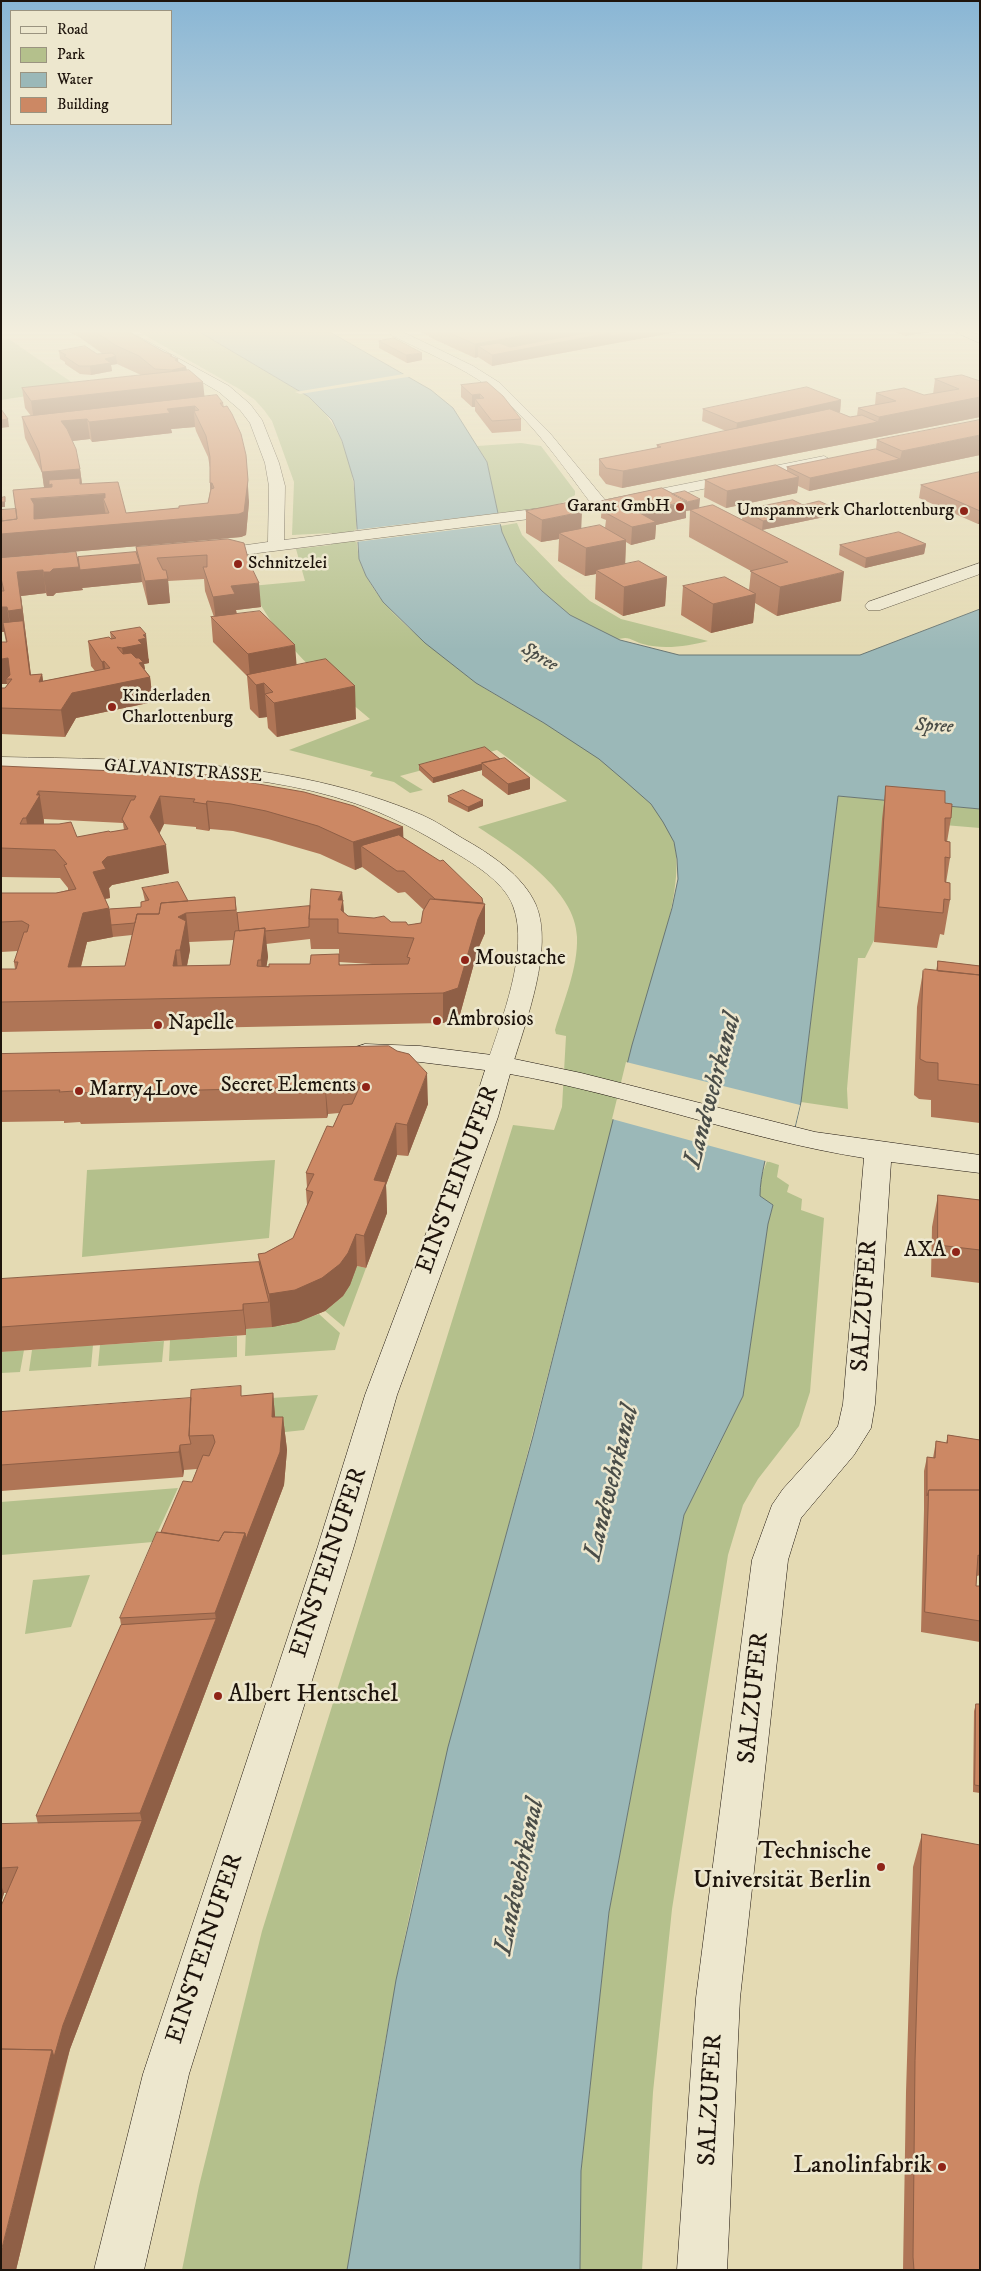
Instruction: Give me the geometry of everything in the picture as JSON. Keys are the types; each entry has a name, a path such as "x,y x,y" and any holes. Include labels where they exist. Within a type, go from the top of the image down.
{"street":[{"path":"263,438 272,463 277,486 275,538 277,546"},
{"path":"546,438 601,505"},
{"path":"190,556 556,512 601,505 834,458"},
{"path":"874,606 980,568"},
{"name":"GALVANISTRASSE","path":"1,763 231,772 341,792 388,806 445,835 475,855 513,888 525,906 530,923 530,949 500,1064"},
{"path":"340,1053 394,1052 500,1064 591,1084 793,1136 878,1152 980,1164"},
{"name":"EINSTEINUFER","path":"119,2270 166,2074 336,1546 381,1394 484,1117 500,1064"},
{"name":"SALZUFER","path":"702,2270 718,1998 770,1560 784,1515 796,1498 842,1446 854,1428 859,1404 878,1152"}],"green space":[{"path":"278,438 340,438 351,469 354,485 359,555 367,578 374,590 393,613 408,627 477,683 589,751 617,771 641,793 660,816 673,840 676,860 675,884 664,940 633,1042 607,1149 425,1845 396,1982 347,2270 182,2270 199,2186 262,1931 513,1125 554,1130 562,1107 566,1036 556,1034 555,1030 570,984 577,949 574,920 566,903 554,888 540,873 508,847 478,827 567,801 497,750 400,776 423,790 410,793 394,782 370,776 373,772 289,750 370,719 335,689 288,643 274,625 251,586 305,581 296,549 331,545 332,533 292,535 294,482"},
{"path":"521,443 541,446 575,491 575,495 558,505 497,513 487,462 477,446"},
{"path":"517,523 522,535 563,577 590,601 621,619 708,641 676,647 651,646 627,638 618,639 582,623 546,595 516,561 506,543 500,526"},
{"path":"838,796 980,809 980,828 932,824 865,958 858,958 847,1089 848,1109 801,1102"},
{"path":"275,1160 269,1238 82,1257 87,1170"},
{"path":"767,1161 779,1165 777,1177 789,1185 787,1192 802,1199 801,1210 824,1218 810,1392 799,1426 758,1479 743,1505 728,1555 672,1909 653,2092 642,2270 580,2270 581,2171 609,1912 684,1515 743,1396 768,1223 773,1206 760,1196 760,1180"},
{"path":"357,1266 366,1268 344,1327 325,1311 343,1296"},
{"path":"319,1314 340,1333 335,1350 245,1356 246,1329 285,1325"},
{"path":"237,1336 237,1357 169,1361 170,1340"},
{"path":"164,1341 162,1362 98,1366 100,1345"},
{"path":"93,1345 91,1367 29,1371 32,1350"},
{"path":"24,1350 20,1372 1,1373 1,1352"},
{"path":"318,1395 304,1430 276,1433 163,1405"},
{"path":"178,1488 153,1542 1,1555 1,1502"},
{"path":"90,1575 71,1627 25,1634 33,1580"}],"water":[{"path":"341,438 472,438 487,462 502,532 516,563 542,591 570,615 620,640 679,655 860,655 980,609 980,809 838,796 801,1102 793,1136 772,1130 761,1180 760,1196 773,1205 768,1224 743,1396 684,1515 609,1912 581,2171 580,2270 347,2270 396,1980 448,1747 533,1436 632,1045 672,908 678,879 677,859 674,842 651,804 599,759 544,723 476,683 425,643 383,602 366,576 359,559 354,481"}],"pier":[{"path":"500,513 502,524 355,542 354,530"},
{"path":"626,1062 800,1105 792,1138 774,1133 769,1162 612,1119"}],"building":[{"path":"32,438 71,438 76,449 80,469 42,472 39,452"},
{"path":"206,438 242,438 246,455 248,480 244,512 239,514 1,534 1,521 17,519 13,490 52,487 52,484 49,485 49,480 80,478 80,484 118,482 126,513 208,503 211,489 214,488 212,483 210,483 210,457","holes":["105,494 105,498 103,498 109,513 34,519 34,504 31,499"]},
{"path":"691,438 795,438 623,471 606,468 599,459 661,447 657,445"},
{"path":"887,438 965,438 902,451 877,440"},
{"path":"876,449 900,459 810,478 787,467"},
{"path":"776,465 799,477 727,491 705,480"},
{"path":"980,472 980,511 921,485"},
{"path":"662,488 687,501 638,512 656,522 632,527 606,513 618,510 602,501"},
{"path":"685,491 700,499 687,502 672,494"},
{"path":"5,497 5,502 1,502 1,498"},
{"path":"793,500 803,505 819,501 830,506 763,521 743,510"},
{"path":"566,503 582,512 542,520 526,511"},
{"path":"713,505 844,572 780,587 750,571 788,562 690,510"},
{"path":"16,509 17,519 2,521 1,510"},
{"path":"600,525 626,540 586,548 559,533"},
{"path":"899,532 926,544 866,558 840,545"},
{"path":"228,539 244,543 249,562 259,583 231,586 235,594 213,597 203,567 207,567 207,555 157,558 163,570 166,570 168,579 145,581 136,547"},
{"path":"76,552 79,567 53,569 50,572 43,572 43,570 17,572 22,609 8,611 7,607 1,607 1,591 4,591 1,578 1,558"},
{"path":"136,552 140,564 80,570 78,557"},
{"path":"639,561 667,577 624,587 596,570"},
{"path":"725,577 756,594 713,604 683,586"},
{"path":"260,611 295,645 248,654 211,617"},
{"path":"23,621 30,675 42,674 39,682 110,668 104,661 102,662 88,641 109,637 111,639 116,638 110,632 140,627 146,634 143,635 146,638 138,640 142,644 122,648 117,647 123,654 131,653 136,658 139,658 143,662 139,663 150,677 72,693 61,710 1,708 1,688 5,688 12,679 6,679 10,675 8,658 1,659 1,642 7,642 3,623"},
{"path":"326,659 355,686 274,703 265,694 273,692 264,683 256,685 247,675"},
{"path":"485,747 500,759 433,778 419,765"},
{"path":"505,758 530,778 508,784 482,763"},
{"path":"1,766 207,775 304,792 354,806 403,827 353,842 318,826 266,811 231,804 207,801 206,804 193,802 195,799 160,796 150,817 166,845 107,857 102,862 106,869 93,872 109,908 83,913 68,967 125,966 137,914 159,914 161,903 235,897 236,910 186,913 178,917 186,921 180,950 176,950 173,966 230,965 235,931 265,928 261,960 258,960 257,966 269,967 269,964 310,964 311,955 339,954 339,965 408,964 410,958 407,957 414,938 338,933 338,919 309,919 311,889 342,892 338,900 343,900 341,910 348,916 374,918 384,916 391,922 406,922 408,925 421,923 423,911 430,899 485,904 478,919 458,988 443,993 1,1002 1,969 16,969 18,962 14,962 24,932 27,932 29,925 22,921 1,922 1,893 56,893 76,889 64,865 67,864 55,850 1,848","holes":["39,791 136,796 134,800 131,800 122,819 128,829 77,837 71,822 59,824 20,824 23,818 26,818 40,795 37,795"]},
{"path":"886,786 945,791 945,803 952,804 951,818 945,818 945,841 950,842 950,858 945,857 945,882 950,883 950,900 944,899 943,913 879,907"},
{"path":"463,790 483,800 468,807 448,796"},
{"path":"399,835 440,861 443,860 482,898 483,903 435,899 404,871 397,871 361,846"},
{"path":"178,882 188,901 161,903 159,914 137,914 135,923 111,925 109,909 141,907 141,902 149,900 142,888"},
{"path":"310,906 309,927 265,931 265,928 239,931 237,913"},
{"path":"938,961 980,966 980,975 938,971"},
{"path":"925,969 980,975 980,1085 938,1080 938,1063 926,1062 920,1059 923,971"},
{"path":"389,1046 397,1051 409,1054 427,1073 407,1125 396,1123 374,1180 386,1182 364,1236 356,1234 348,1253 340,1264 322,1278 295,1290 269,1294 258,1254 265,1253 293,1238 313,1192 306,1190 314,1174 306,1173 327,1126 333,1127 343,1105 352,1104 361,1084 359,1082 325,1083 325,1087 75,1093 75,1091 59,1092 60,1090 1,1091 1,1054"},
{"path":"938,1195 980,1200 980,1250 938,1245"},
{"path":"259,1262 269,1302 243,1304 243,1310 1,1327 1,1279"},
{"path":"241,1386 241,1396 273,1393 272,1417 283,1417 280,1452 246,1539 245,1533 224,1532 219,1541 161,1532 183,1481 192,1482 203,1455 209,1456 215,1442 213,1435 189,1436 191,1390"},
{"path":"191,1398 189,1436 191,1444 180,1445 179,1452 1,1465 1,1412"},
{"path":"948,1435 980,1440 980,1490 929,1490 927,1496 927,1457 935,1458 936,1441 947,1443"},
{"path":"929,1490 980,1490 980,1556 978,1555 976,1586 980,1586 980,1621 925,1612"},
{"path":"157,1532 219,1541 224,1532 245,1533 215,1613 120,1618"},
{"path":"216,1619 140,1813 36,1816 121,1625"},
{"path":"976,1704 980,1704 980,1786 975,1785"},
{"path":"142,1821 63,2025 54,2057 52,2050 1,2049 1,1906 18,1867 1,1868 1,1824"},
{"path":"922,1834 980,1845 980,2270 914,2270 915,2061"},
{"path":"1,2049 52,2050 1,2252"}],"place":[{"name":"Garant GmbH","path":"680,507"},
{"name":"Umspannwerk Charlottenburg","path":"964,511"},
{"name":"Schnitzelei","path":"238,564"},
{"name":"Kinderladen Charlottenburg","path":"112,707"},
{"name":"Moustache","path":"465,960"},
{"name":"Ambrosios","path":"437,1021"},
{"name":"Napelle","path":"158,1025"},
{"name":"Secret Elements","path":"366,1087"},
{"name":"Marry4Love","path":"79,1091"},
{"name":"AXA","path":"956,1252"},
{"name":"Albert Hentschel","path":"218,1696"},
{"name":"Technische Universität Berlin","path":"881,1867"},
{"name":"Lanolinfabrik","path":"942,2167"}],"water label":[{"name":"Spree","path":"539,658"},
{"name":"Spree","path":"934,727"},
{"name":"Landwehrkanal","path":"714,1091"},
{"name":"Landwehrkanal","path":"613,1483"},
{"name":"Landwehrkanal","path":"521,1877"}]}
